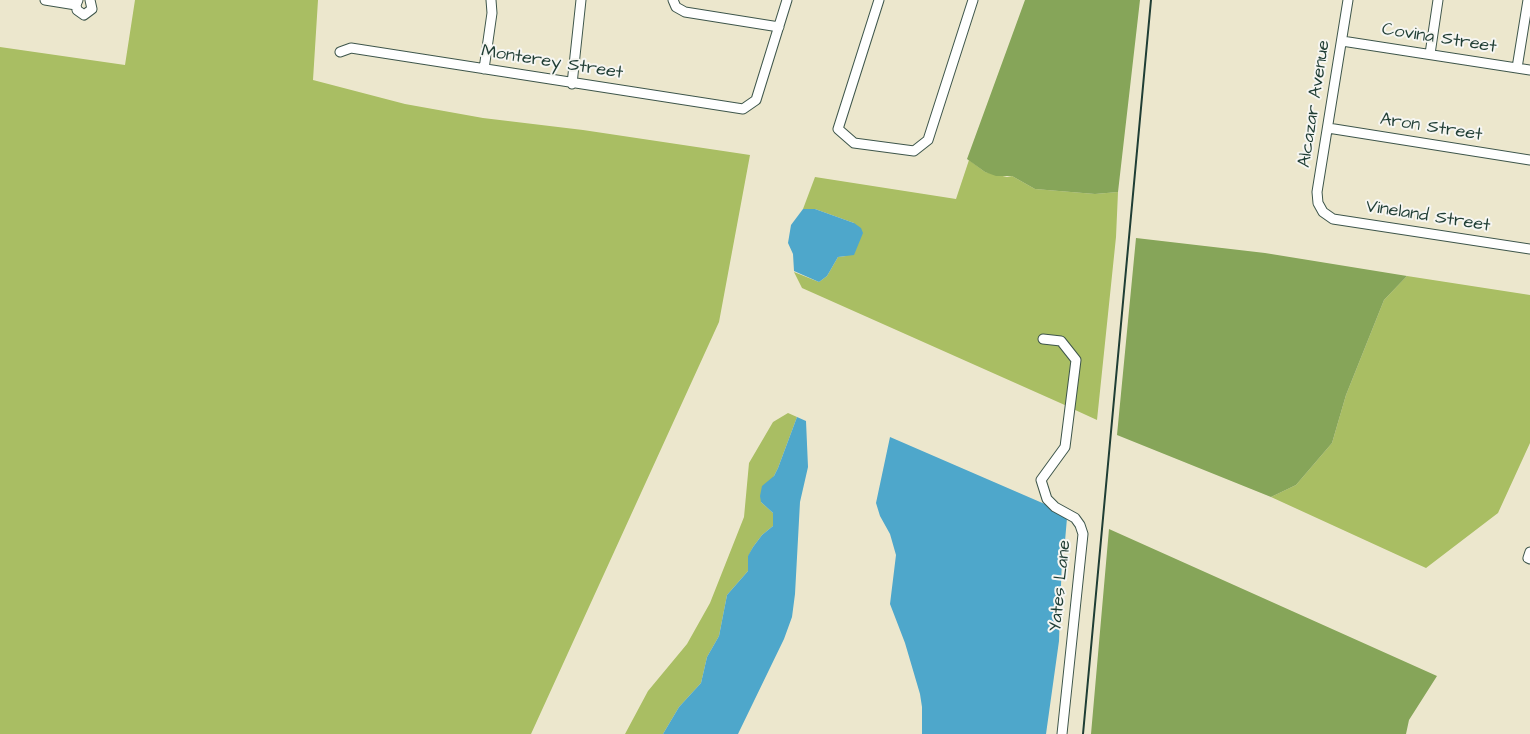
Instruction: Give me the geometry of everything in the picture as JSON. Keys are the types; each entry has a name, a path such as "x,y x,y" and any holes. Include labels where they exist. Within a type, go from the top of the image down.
{"street":[{"path":"45,0 77,3 78,13 86,14 92,9 90,0"},
{"path":"484,69 492,13 491,0"},
{"path":"572,84 582,0"},
{"path":"673,0 676,7 685,12 779,27 788,0"},
{"path":"879,0 838,128 854,143 914,151 928,140 973,0"},
{"name":"Alcazar Avenue","path":"1323,212 1318,202 1318,192 1348,0"},
{"path":"1430,54 1438,0"},
{"path":"1517,68 1528,0"},
{"name":"Monterey Street","path":"340,52 350,48 572,84 743,109 756,100 779,27"},
{"name":"Covina Street","path":"1342,41 1530,70"},
{"name":"Aron Street","path":"1328,128 1530,160"},
{"name":"Vineland Street","path":"1323,212 1333,219 1530,249"},
{"name":"Yates Lane","path":"1043,339 1061,342 1076,360 1065,447 1041,480 1047,499 1054,507 1075,518 1083,534 1062,734"}],"green space":[{"path":"135,0 318,0 313,80 405,104 483,118 583,130 750,155 719,322 531,734 0,734 0,47 125,65"},
{"path":"1025,0 1140,0 1118,192 1095,194 1035,189 1012,176 996,176 985,172 967,159"},
{"path":"969,160 985,172 1007,177 1012,176 1035,189 1095,194 1118,192 1116,237 1097,420 1073,409 1079,360 1062,338 1040,335 1039,342 1059,345 1072,361 1067,406 802,288 794,272 819,282 827,276 838,257 846,256 854,223 815,209 803,209 815,177 956,199"},
{"path":"1136,238 1265,253 1407,276 1384,300 1346,395 1332,443 1296,485 1271,497 1117,435"},
{"path":"1407,276 1530,295 1530,443 1498,513 1426,568 1271,497 1296,485 1332,443 1346,395 1384,300"},
{"path":"788,413 797,417 778,468 761,502 773,513 773,526 762,535 753,547 748,557 748,571 727,595 719,636 707,657 701,683 679,707 663,734 625,734 648,691 687,644 710,603 744,517 749,463 773,422"},
{"path":"1109,529 1437,676 1409,720 1406,734 1091,734"}],"water":[{"path":"803,209 815,209 854,223 861,228 863,233 854,255 838,257 827,276 819,282 794,271 793,254 788,243 791,225"},
{"path":"797,417 806,421 808,467 800,502 792,617 784,639 738,734 663,734 679,707 701,683 707,657 719,636 727,595 748,571 748,556 753,547 762,535 773,526 773,513 761,502 762,486 774,476"},
{"path":"890,437 1047,505 1067,518 1065,541 1060,548 1062,558 1059,641 1046,734 922,734 920,694 905,643 890,604 896,555 890,534 880,516 876,503"}],"railway":[{"path":"1083,734 1151,0"}]}
